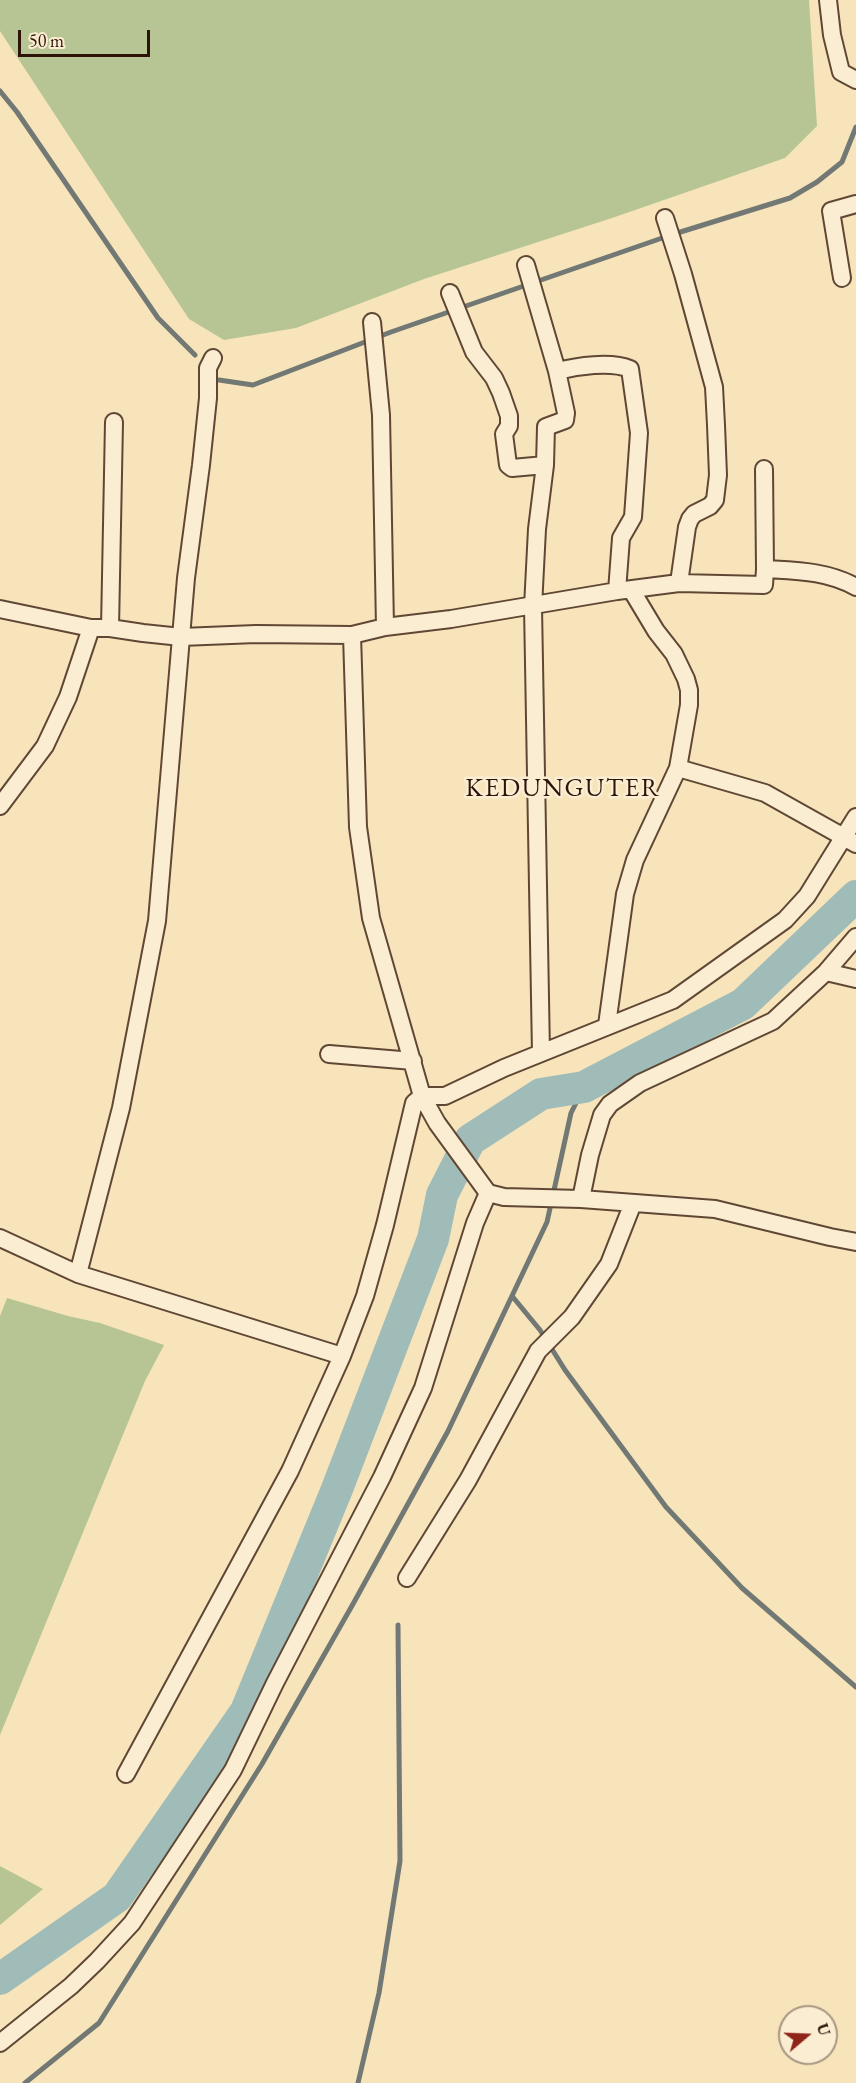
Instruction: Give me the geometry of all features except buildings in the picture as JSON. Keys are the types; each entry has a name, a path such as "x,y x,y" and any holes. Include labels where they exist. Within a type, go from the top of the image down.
{"street":[{"path":"828,0 832,35 841,72 856,80"},
{"path":"842,278 831,211 856,204"},
{"path":"665,218 714,387 718,475 715,500 690,519 687,527 679,583"},
{"path":"530,277 557,371 566,413 566,420 546,427 533,607 541,1053"},
{"path":"454,304 474,352 494,378 506,406 509,426 504,434 508,465 512,468 545,465"},
{"path":"373,333 381,415 385,627"},
{"path":"78,1274 121,1108 157,921 186,578 208,398 208,368 213,358"},
{"path":"557,371 575,366 620,366 630,369 639,433 633,517 621,538 625,591 674,654 689,690 689,705 678,768 635,860 625,894 607,1025"},
{"path":"110,628 114,422"},
{"path":"0,609 91,628 110,628 181,637 256,634 352,635 385,627 533,607 679,583 764,585 764,469"},
{"path":"765,569 815,572 843,579 856,587"},
{"path":"0,806 45,746 68,697 91,628"},
{"path":"352,635 358,827 371,918 422,1096 437,1123 491,1190 573,1200 715,1209 856,1242"},
{"path":"678,768 765,793 850,841"},
{"path":"126,1774 290,1471 342,1356 365,1296 385,1225 414,1103 422,1096 445,1096 607,1025 673,1000 785,920 850,841 856,817"},
{"path":"573,1200 602,1115 610,1104 640,1083 772,1021 826,972 856,937"},
{"path":"826,972 856,979"},
{"path":"329,1054 413,1061"},
{"path":"0,2043 71,1986 98,1961 132,1923 233,1770 275,1683 382,1477 423,1388 475,1223 491,1190"},
{"path":"407,1578 468,1480 538,1351 572,1317 609,1264 633,1203"},
{"path":"0,1238 78,1274 342,1356"}],"green space":[{"path":"0,0 809,0 817,126 785,158 612,218 424,279 296,328 224,340 189,319 0,31"},
{"path":"7,1298 100,1323 164,1345 145,1381 0,1735 0,1316"},
{"path":"0,1866 43,1889 0,1925"}],"waterway":[{"path":"0,91 17,112 158,318 195,355"},
{"path":"674,234 790,198 817,182 842,162 856,127"},
{"path":"219,380 253,385 391,332 668,236"},
{"path":"0,1979 117,1897 246,1711 337,1489 433,1239 442,1195 470,1140 541,1094 584,1087 743,1004 856,896"},
{"path":"25,2083 99,2023 262,1764 353,1604 448,1431 547,1222 571,1113 584,1087"},
{"path":"512,1296 540,1330 565,1370 666,1507 742,1588 856,1687"},
{"path":"358,2083 379,1993 400,1861 398,1625"}],"district":[{"name":"KEDUNGUTER","path":"563,789"}]}
